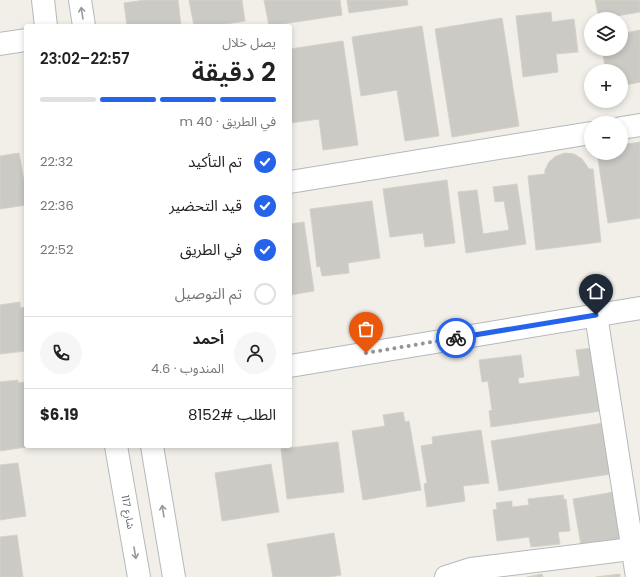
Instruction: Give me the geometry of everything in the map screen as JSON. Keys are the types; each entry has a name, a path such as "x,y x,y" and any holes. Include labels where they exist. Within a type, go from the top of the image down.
{"street":[{"path":"43,0 46,24"},
{"path":"80,0 84,24"},
{"path":"0,44 24,40"},
{"path":"628,127 640,125"},
{"path":"292,182 584,134"},
{"path":"292,366 640,308"},
{"path":"596,315 636,548 637,577"},
{"name":"شارع 117","path":"116,448 139,577"},
{"path":"152,448 174,577"},
{"path":"446,577 472,569 636,548"}],"building":[{"path":"145,0 178,0 181,24 127,24 124,3"},
{"path":"189,0 242,0 245,21 226,24 194,24"},
{"path":"264,0 340,0 342,15 282,24 269,24"},
{"path":"347,0 407,0 408,5 349,13"},
{"path":"595,0 640,0 640,12 628,14 628,12 598,12"},
{"path":"551,12 552,22 574,19 578,52 556,54 558,72 523,77 516,16"},
{"path":"502,18 519,126 452,137 435,29"},
{"path":"422,26 439,136 405,141 397,90 361,96 352,37"},
{"path":"640,30 640,82 628,85 628,64 605,64 603,56 628,56 628,33"},
{"path":"343,41 358,145 323,150 319,119 292,123 292,49"},
{"path":"640,142 640,218 608,223 598,160 628,160 628,144"},
{"path":"19,153 24,181 24,205 0,209 0,156"},
{"path":"565,153 574,154 582,159 589,169 593,169 601,242 536,250 528,176 545,174 545,170 549,162 556,156"},
{"path":"447,180 455,243 425,247 423,233 390,237 383,189"},
{"path":"517,184 526,244 466,253 458,192 477,190 483,234 509,230 504,201 495,202 493,187"},
{"path":"372,201 380,258 348,263 349,273 322,276 320,266 317,267 310,209"},
{"path":"304,222 314,291 292,295 292,224"},
{"path":"20,302 20,308 24,307 24,351 0,354 0,305"},
{"path":"592,348 601,411 491,427 489,411 492,410 488,381 482,382 479,360 521,355 524,377 518,378 519,384 580,376 576,350"},
{"path":"18,380 18,383 24,382 24,447 0,451 0,382"},
{"path":"403,412 405,422 409,421 421,490 363,500 352,431 385,426 383,415"},
{"path":"603,423 611,474 499,491 491,441"},
{"path":"481,430 489,483 463,486 465,501 427,507 424,484 427,483 421,446 433,444 432,437"},
{"path":"338,442 344,492 287,499 281,449"},
{"path":"18,463 26,516 0,520 0,465"},
{"path":"271,464 279,512 222,521 215,473"},
{"path":"620,491 628,543 582,551 573,499"},
{"path":"563,495 564,500 566,499 570,531 558,532 560,544 531,547 529,537 497,541 493,510 497,509 496,503 512,501 512,507 529,505 528,499"},
{"path":"334,533 341,575 330,577 273,577 267,544"},
{"path":"17,535 23,577 0,577 0,537"},
{"path":"542,574 543,577 527,577"},
{"path":"620,574 620,577 596,577"}],"way so far":[{"path":"366,353 456,338"}],"route":[{"path":"456,338 596,315"}]}
